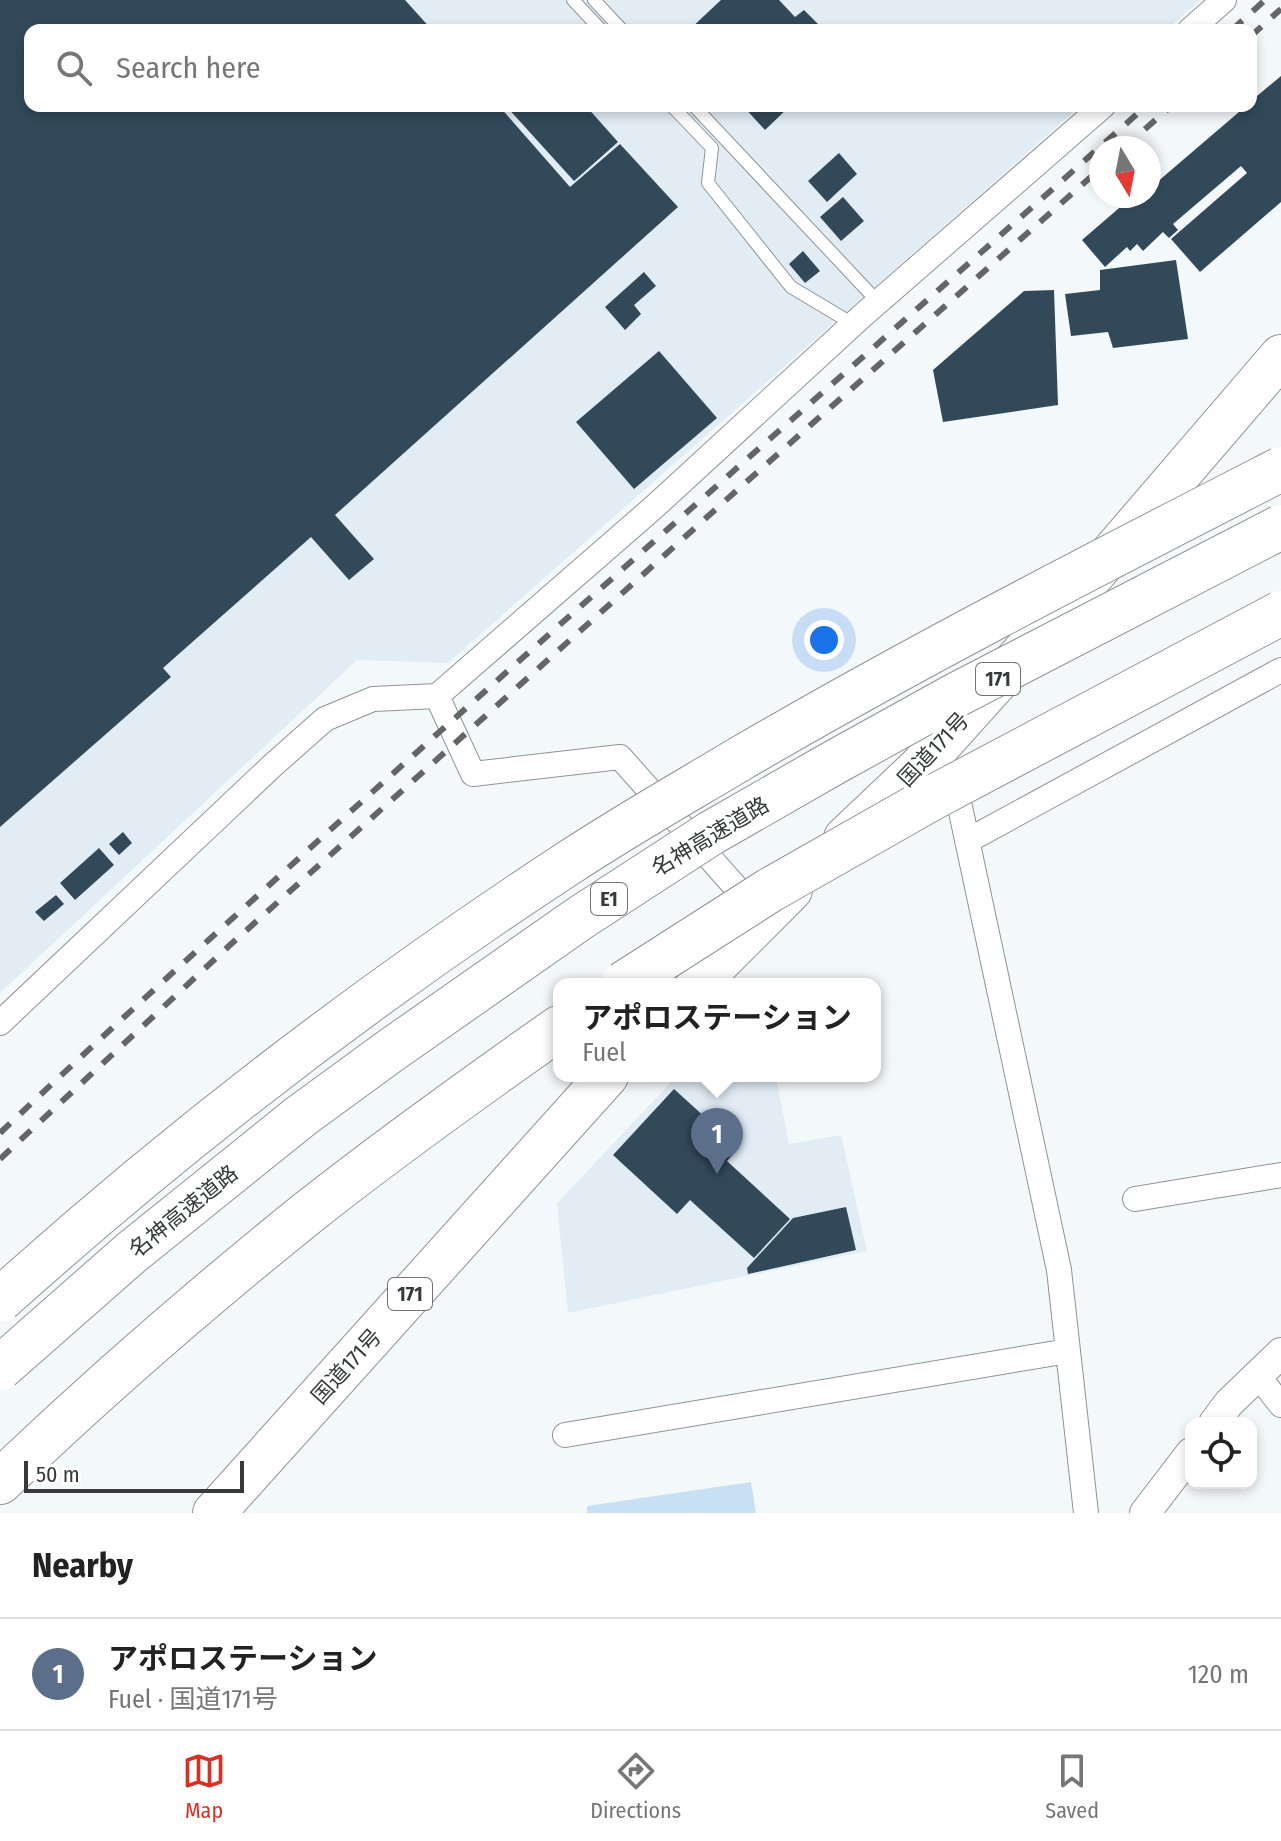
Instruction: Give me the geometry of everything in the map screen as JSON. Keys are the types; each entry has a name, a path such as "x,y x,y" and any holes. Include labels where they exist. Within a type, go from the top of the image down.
{"highway":[{"name":"国道171号","path":"703,978 920,767 1092,576 1281,356"},
{"name":"E1","path":"0,1300 217,1117 347,1016 568,863 918,657 1281,469"},
{"name":"名神高速道路","path":"0,1368 132,1252 301,1116 580,918 711,833 835,762 972,686 1281,527"},
{"path":"632,978 770,890 918,805 1281,613"},
{"path":"0,1482 181,1318 311,1210 553,1032"},
{"name":"国道171号","path":"214,1513 602,1082"}],"street":[{"path":"1197,24 1224,0"},
{"path":"0,1023 325,719 373,699 437,696 653,508 853,324 1096,112"},
{"path":"967,841 1281,670"},
{"path":"437,696 473,774 620,757 763,917"},
{"path":"945,737 1059,1270 1086,1513"},
{"path":"1135,1199 1281,1175"},
{"path":"565,1435 1068,1351"},
{"path":"1218,1417 1281,1353"},
{"path":"1258,1376 1281,1405"},
{"path":"1145,1513 1185,1461"}],"lane":[{"path":"573,0 595,24"},
{"path":"594,0 616,24"},
{"path":"678,112 712,148 708,183 791,287 853,324"},
{"path":"700,112 878,302"}],"shaded area":[{"path":"0,0 1201,0 1173,24 24,24 24,112 1073,112 448,663 357,660 0,993"},
{"path":"671,1082 777,1082 789,1144 841,1135 867,1251 568,1313 557,1203"},
{"path":"751,1482 756,1513 587,1513 587,1506"}],"building":[{"path":"0,0 405,0 427,24 24,24 24,112 504,112 570,187 620,144 678,207 335,515 374,559 349,580 311,537 163,668 171,677 0,827"},
{"path":"721,0 779,0 795,17 804,10 818,24 695,24"},
{"path":"1281,76 1281,202 1200,272 1171,239 1247,173 1241,166 1173,224 1178,230 1169,238 1163,232 1143,251 1137,244 1130,251 1127,247 1105,267 1082,240 1119,208 1161,208 1161,179 1239,112 1257,112 1257,96"},
{"path":"511,112 591,112 618,142 574,181"},
{"path":"748,112 784,112 765,130"},
{"path":"839,153 857,174 827,202 808,181"},
{"path":"843,197 864,221 841,241 820,217"},
{"path":"803,251 820,271 805,283 789,264"},
{"path":"1176,260 1188,339 1113,348 1108,332 1071,336 1065,294 1100,290 1100,270"},
{"path":"644,272 656,286 634,305 641,314 625,330 605,307"},
{"path":"1054,290 1058,405 943,422 933,370 1024,291"},
{"path":"659,351 717,418 634,489 576,422"},
{"path":"123,832 132,843 119,855 109,844"},
{"path":"99,848 114,865 75,900 60,883"},
{"path":"56,895 64,904 44,921 35,912"},
{"path":"674,1089 739,1148 727,1161 790,1219 754,1258 690,1200 677,1214 613,1155"},
{"path":"846,1207 856,1250 748,1274 747,1268 793,1218"}],"railway":[{"path":"1239,24 1265,0"},
{"path":"1257,31 1281,9"},
{"path":"0,1133 422,748 1139,112"},
{"path":"1137,136 1164,112"},
{"path":"0,1159 230,945 1089,179"}],"place":[{"name":"アポロステーション","path":"717,1174"}]}
